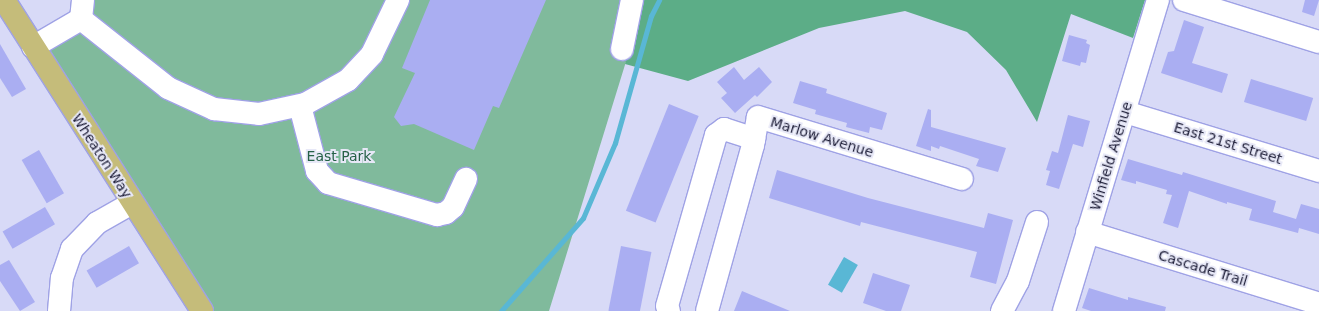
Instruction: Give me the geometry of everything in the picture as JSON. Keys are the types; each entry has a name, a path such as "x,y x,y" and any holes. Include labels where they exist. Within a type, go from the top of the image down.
{"main road":[{"name":"Wheaton Way","path":"4,0 202,311"}],"street":[{"path":"33,47 82,10 160,82 195,102 214,109 248,114 275,112 300,106 332,91 361,68 372,54 398,0"},
{"path":"622,49 632,0"},
{"name":"Winfield Avenue","path":"1064,311 1087,232 1131,114 1158,0"},
{"path":"1184,0 1319,42"},
{"path":"300,106 317,171 328,183 437,215 446,213 453,207 466,179"},
{"name":"East 21st Street","path":"1131,114 1319,171"},
{"name":"Marlow Avenue","path":"707,311 754,138 758,117 962,179"},
{"path":"669,311 667,306 716,134 724,129 754,138"},
{"path":"59,311 62,278 72,249 98,223 132,203"},
{"path":"1002,311 1018,281 1037,222"},
{"name":"Cascade Trail","path":"1087,232 1319,304"}],"green space":[{"name":"East Park","path":"83,0 645,0 549,311 202,311 33,47 53,34"},
{"path":"644,0 1145,0 1133,38 1071,14 1037,122 1006,70 967,32 905,11 819,28 688,81 625,64"}],"water":[{"path":"844,257 858,265 842,293 828,285"}],"building":[{"path":"430,0 546,0 499,108 493,106 474,150 414,124 401,126 394,117 415,73 402,68"},
{"path":"1305,0 1319,0 1314,16 1302,12"},
{"path":"1184,20 1204,27 1192,63 1228,74 1222,93 1161,73 1168,52 1174,51"},
{"path":"1069,35 1087,40 1086,43 1090,45 1086,63 1081,62 1080,66 1062,61"},
{"path":"0,44 26,89 12,97 0,78"},
{"path":"734,67 744,80 759,67 772,82 757,97 755,95 735,113 721,98 727,93 717,82"},
{"path":"1251,79 1313,98 1306,121 1244,102"},
{"path":"800,81 827,89 826,93 887,113 882,130 870,127 869,133 846,127 847,123 815,114 816,110 793,103"},
{"path":"669,104 699,116 656,223 626,211"},
{"path":"928,109 931,110 931,127 1006,148 998,172 976,166 979,159 940,146 939,149 931,146 931,151 916,146"},
{"path":"1068,115 1090,121 1083,147 1073,144 1059,189 1046,185 1050,171 1046,170 1052,151 1058,153"},
{"path":"39,150 64,193 47,203 22,160"},
{"path":"1128,159 1182,175 1183,172 1276,201 1273,212 1296,219 1301,204 1319,209 1319,234 1299,228 1298,233 1249,220 1252,209 1227,202 1227,204 1189,191 1178,228 1163,223 1172,195 1166,194 1167,190 1136,181 1136,184 1121,180"},
{"path":"777,170 868,198 984,228 988,213 1013,220 996,284 970,277 977,252 861,222 860,226 769,198"},
{"path":"45,207 55,224 13,249 3,232"},
{"path":"129,246 139,263 97,288 87,270"},
{"path":"621,246 651,252 640,311 608,311"},
{"path":"9,260 35,302 20,311 0,281 0,265"},
{"path":"873,273 910,285 901,311 886,311 863,303"},
{"path":"1089,288 1128,300 1128,297 1166,307 1165,311 1091,311 1082,308"},
{"path":"742,291 790,311 734,311"}],"waterway":[{"path":"501,311 583,218 615,143 651,16 659,0"}]}
